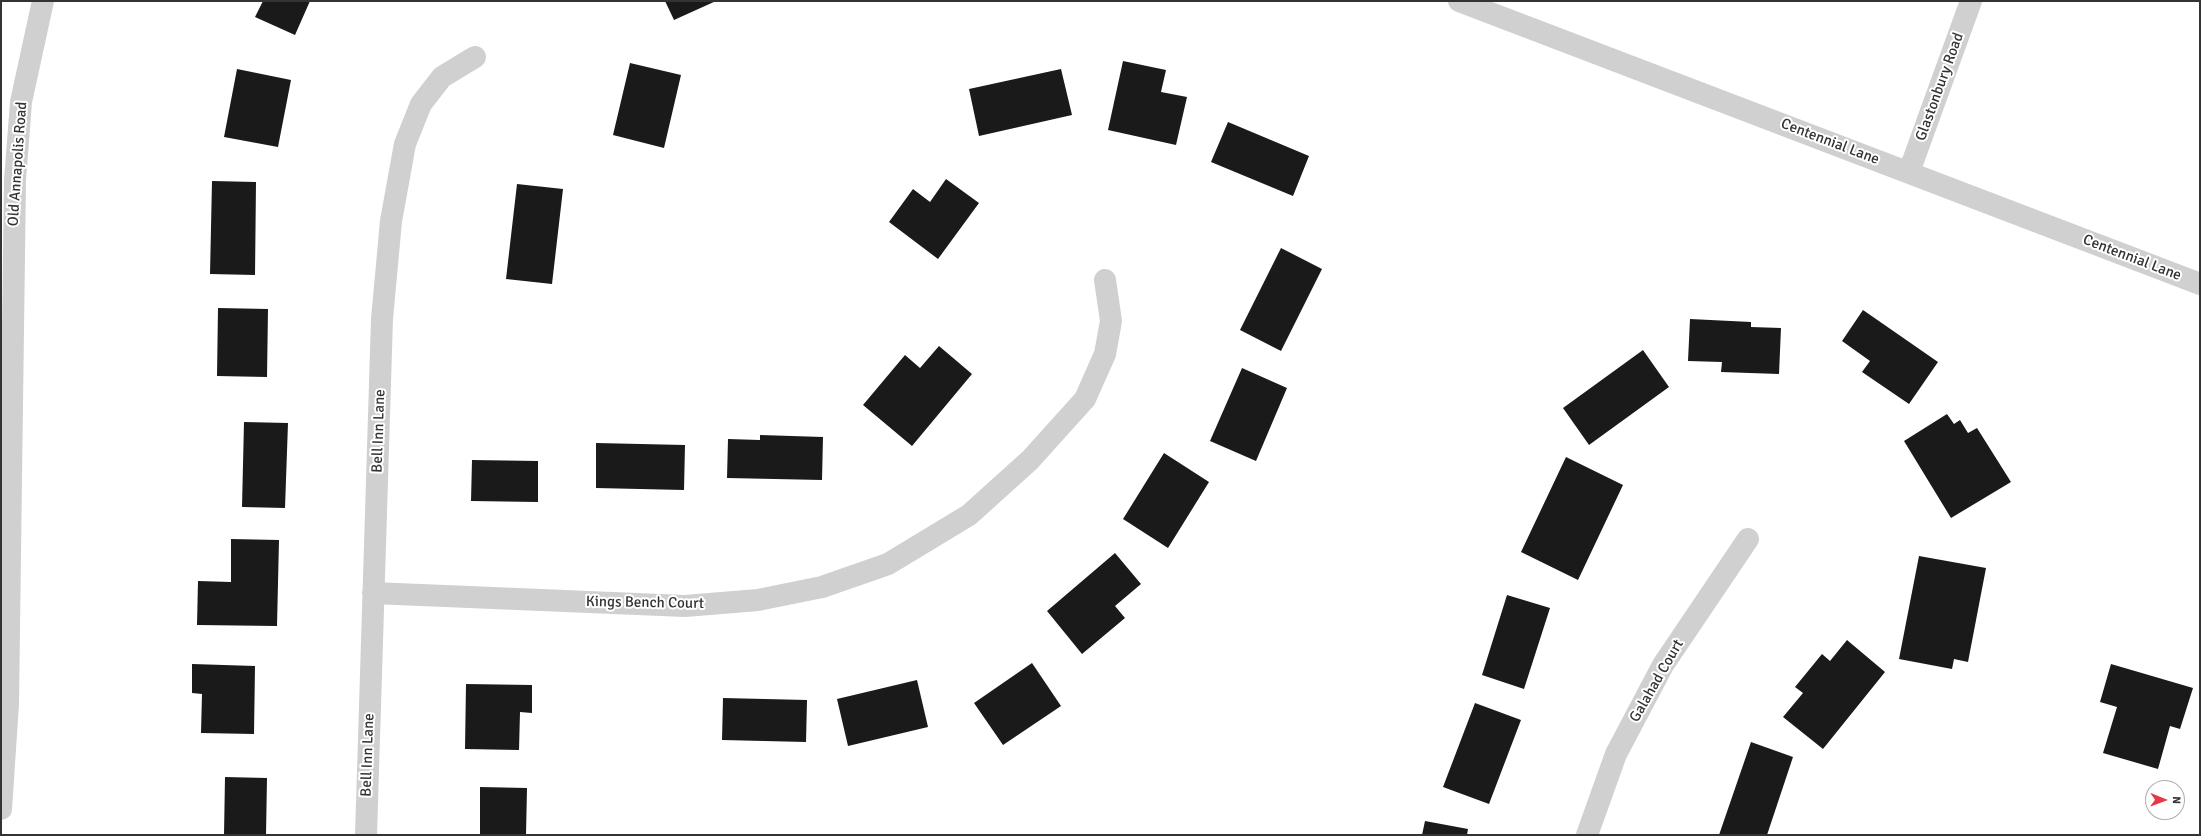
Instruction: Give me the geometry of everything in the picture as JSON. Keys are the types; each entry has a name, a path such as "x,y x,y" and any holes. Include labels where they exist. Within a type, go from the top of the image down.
{"street":[{"name":"Old Annapolis Road","path":"1,809 8,704 15,180 21,102 43,1"},
{"name":"Centennial Lane","path":"1459,1 2200,284"},
{"name":"Glastonbury Road","path":"1909,172 1971,1"},
{"name":"Bell Inn Lane","path":"366,835 382,318 391,221 405,144 421,104 442,76 474,57"},
{"name":"Kings Bench Court","path":"373,592 685,606 758,600 822,587 888,564 969,515 1030,460 1085,399 1105,354 1111,321 1105,280"},
{"name":"Galahad Court","path":"1586,835 1616,754 1663,665 1748,539"}],"building":[{"path":"263,1 310,1 295,35 255,17"},
{"path":"665,1 716,1 674,20"},
{"path":"1123,61 1166,70 1161,92 1187,97 1176,145 1108,130"},
{"path":"630,63 681,75 664,148 613,135"},
{"path":"237,69 291,80 278,147 224,137"},
{"path":"1061,69 1072,115 979,136 969,89"},
{"path":"1228,122 1309,156 1293,196 1211,162"},
{"path":"946,179 979,203 938,259 889,222 913,189 930,202"},
{"path":"212,181 256,182 255,275 210,274"},
{"path":"517,184 563,189 552,284 506,279"},
{"path":"1281,248 1322,269 1281,351 1240,330"},
{"path":"218,308 268,309 267,377 217,376"},
{"path":"1863,310 1938,362 1909,404 1862,372 1870,361 1842,341"},
{"path":"1690,319 1751,322 1751,327 1781,328 1779,374 1721,372 1722,362 1688,361"},
{"path":"939,346 972,374 912,446 863,405 905,355 920,368"},
{"path":"1643,350 1669,387 1589,445 1563,408"},
{"path":"1242,368 1287,388 1256,461 1210,441"},
{"path":"1947,414 1954,424 1960,420 1968,433 1977,428 2011,482 1951,518 1904,441"},
{"path":"244,422 288,423 285,508 242,507"},
{"path":"760,435 823,437 822,480 727,478 728,439 760,440"},
{"path":"596,443 685,445 684,490 596,488"},
{"path":"1164,453 1209,482 1168,548 1123,519"},
{"path":"1566,457 1623,485 1578,580 1521,552"},
{"path":"472,460 538,461 538,502 471,501"},
{"path":"231,539 279,540 277,626 197,625 198,581 231,582"},
{"path":"1115,553 1141,584 1115,606 1125,618 1082,654 1047,611"},
{"path":"1919,556 1986,568 1968,662 1954,659 1952,669 1899,659"},
{"path":"1507,595 1550,608 1524,689 1482,675"},
{"path":"1847,640 1885,672 1823,749 1783,717 1803,693 1795,687 1822,654 1830,661"},
{"path":"1032,663 1061,706 1003,745 974,703"},
{"path":"192,664 255,666 254,734 201,733 202,694 192,693"},
{"path":"2111,664 2193,688 2180,729 2170,726 2158,769 2103,753 2117,707 2100,702"},
{"path":"917,680 928,727 848,746 837,699"},
{"path":"466,684 532,685 532,713 520,712 519,750 465,749"},
{"path":"723,698 807,700 806,742 722,740"},
{"path":"1475,703 1521,720 1489,804 1443,787"},
{"path":"1751,742 1793,757 1767,835 1719,835"},
{"path":"225,777 267,778 266,835 224,835"},
{"path":"480,787 527,788 526,835 480,835"},
{"path":"1425,821 1468,829 1467,835 1422,835"}]}
